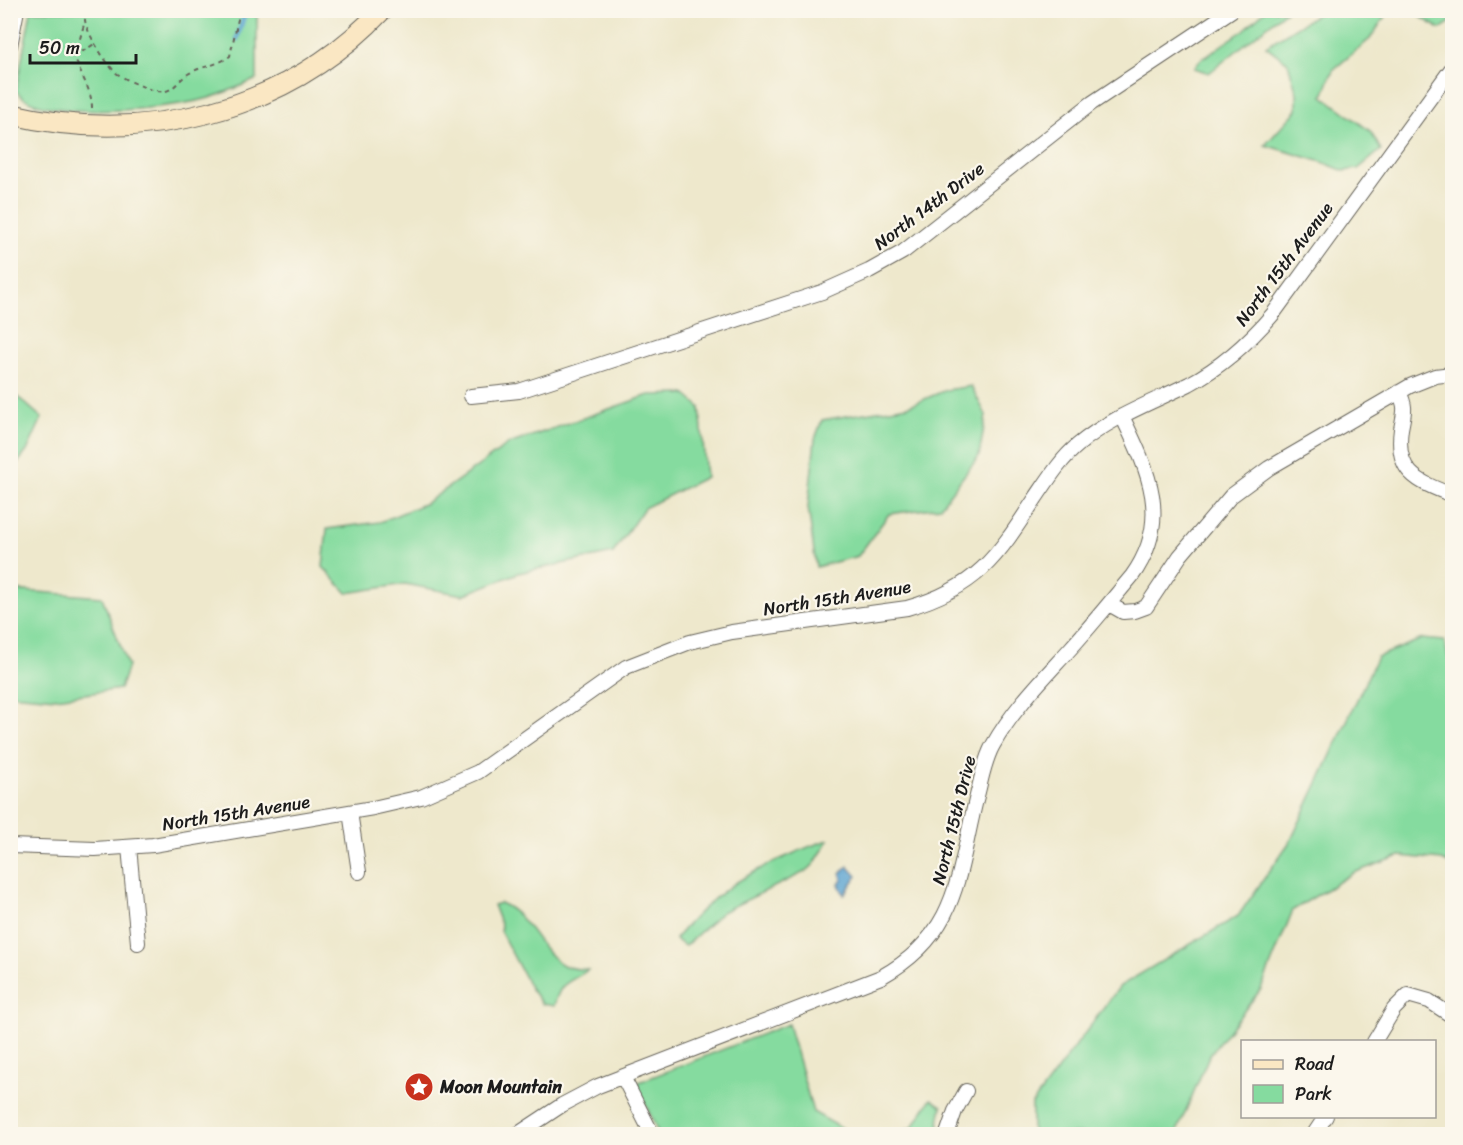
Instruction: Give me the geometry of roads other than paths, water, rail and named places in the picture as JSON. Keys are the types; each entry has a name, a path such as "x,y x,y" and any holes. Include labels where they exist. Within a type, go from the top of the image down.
{"street":[{"path":"10,46 17,10"},
{"path":"10,114 65,124 92,126 132,126 167,122 203,114 256,98 295,79 327,58 382,10"},
{"name":"North 14th Drive","path":"471,396 519,391 822,292 869,271 903,252 933,230 1092,103 1232,10"},
{"name":"North 15th Avenue","path":"10,846 71,849 129,847 180,841 396,804 421,797 478,772 626,667 652,655 690,642 732,632 907,608 957,589 981,570 1004,545 1063,460 1077,446 1103,426 1191,383 1226,361 1255,336 1452,68"},
{"path":"1109,604 1122,612 1146,607 1180,556 1231,496 1269,468 1399,392 1435,376 1452,374"},
{"path":"1399,392 1405,405 1399,447 1401,460 1409,473 1436,489 1452,495"},
{"name":"North 15th Drive","path":"518,1134 562,1105 598,1086 881,977 918,952 945,917 958,885 969,827 985,763 992,745 1040,682 1109,604 1142,561 1148,548 1155,510 1153,495 1145,464 1122,416"},
{"path":"350,812 358,872"},
{"path":"129,847 138,943"},
{"path":"1375,1040 1394,1010 1408,995 1429,1001 1452,1016"},
{"path":"623,1077 652,1134"},
{"path":"947,1134 966,1091"},
{"path":"1314,1134 1325,1118"}],"water":[{"path":"848,866 857,876 844,895 839,884 842,880 841,873"}],"waterway":[{"path":"237,39 246,10"}],"place":[{"name":"Moon Mountain","path":"419,1087"}]}
